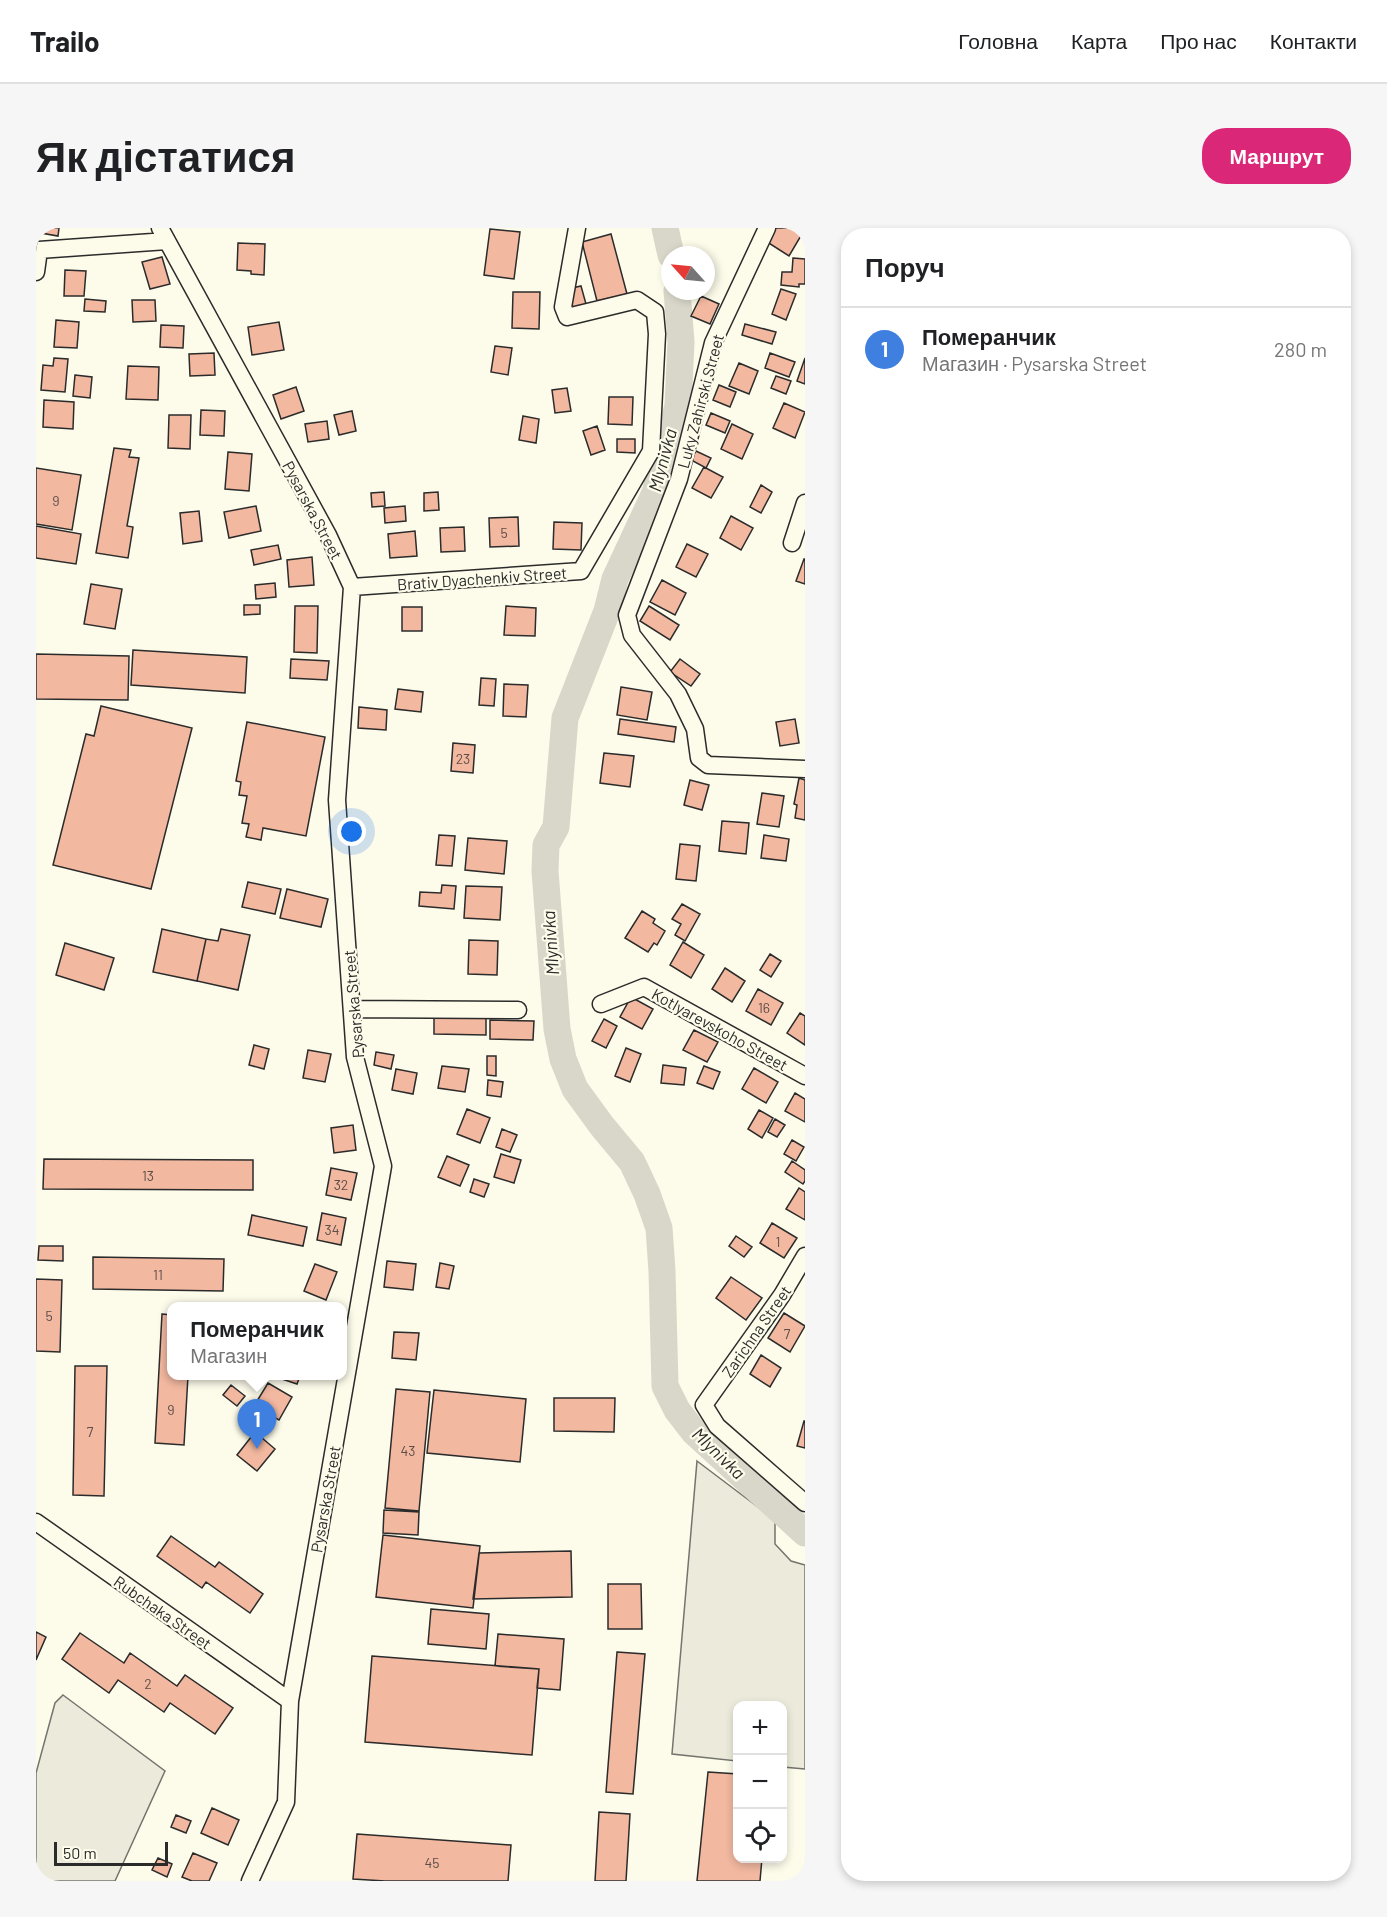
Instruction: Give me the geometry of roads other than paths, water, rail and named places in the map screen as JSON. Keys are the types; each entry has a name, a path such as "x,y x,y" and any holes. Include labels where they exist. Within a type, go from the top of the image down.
{"street":[{"name":"Brativ Dyachenkiv Street","path":"352,587 581,571 651,451 657,334 655,312 637,300 567,317 562,307 578,228"},
{"name":"Luky Zahirski Street","path":"766,228 713,343 679,479 627,615 633,635 678,694 695,729 699,758 708,765 805,769"},
{"name":"Pysarska Street","path":"164,235 328,535 352,587 338,800 356,1057 383,1166 347,1373"},
{"path":"36,272 39,250 164,235"},
{"path":"792,543 805,503"},
{"name":"Kotlyarevskoho Street","path":"601,1004 644,987 805,1076"},
{"path":"352,1009 518,1010"},
{"name":"Zarichna Street","path":"805,1256 783,1294 704,1405 717,1426 805,1503"},
{"name":"Pysarska Street","path":"250,1881 286,1803 290,1701 346,1380"},
{"name":"Rubchaka Street","path":"36,1522 290,1701"}],"waterway":[{"name":"Mlynivka","path":"665,228 669,246"},
{"name":"Mlynivka","path":"678,300 681,342 678,406 655,493 615,579 607,611 565,718 556,827 546,845 545,871 557,1029 563,1059 575,1089 632,1162 659,1228 665,1386 677,1410 694,1432 805,1533"}],"place":[{"name":"Померанчик","path":"257,1449"}]}
